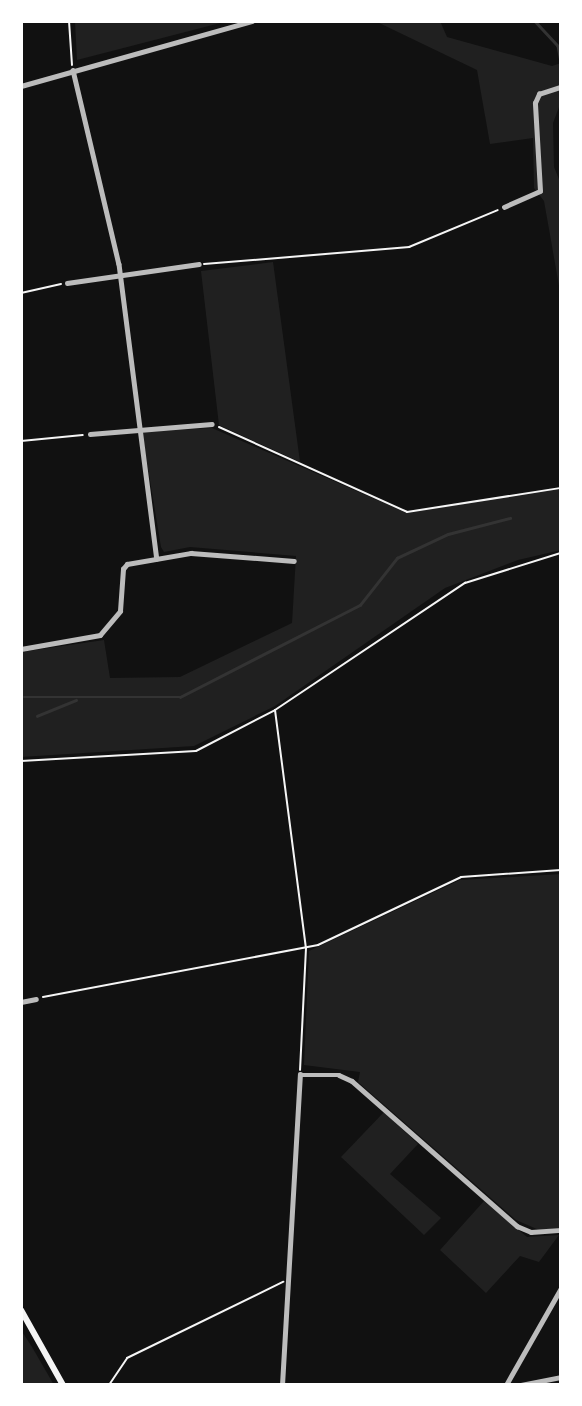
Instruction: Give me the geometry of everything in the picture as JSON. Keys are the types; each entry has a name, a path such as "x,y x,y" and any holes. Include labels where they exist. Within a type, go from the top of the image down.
{"main road":[{"path":"21,1310 63,1385"}],"street":[{"path":"21,86 73,69 252,21"},
{"path":"73,69 119,272 157,558"},
{"path":"504,207 540,191 535,103 539,94 561,87"},
{"path":"67,283 119,272 199,264"},
{"path":"90,434 212,424"},
{"path":"21,649 100,635 120,611 123,569 157,558 191,553 294,561"},
{"path":"21,1002 36,999"},
{"path":"282,1385 300,1075 339,1075 352,1081 517,1226 531,1232 561,1230"},
{"path":"506,1385 561,1288"},
{"path":"521,1385 561,1377"}],"path":[{"path":"69,21 73,69"},
{"path":"199,264 409,247 504,207"},
{"path":"21,293 67,283"},
{"path":"212,424 407,512 561,488"},
{"path":"21,441 90,434"},
{"path":"21,761 196,751 275,710 465,583 561,553"},
{"path":"275,710 306,948 300,1075"},
{"path":"36,999 306,948 461,877 561,870"},
{"path":"110,1385 127,1358 287,1280"}],"shaded area":[{"path":"75,21 228,21 77,60"},
{"path":"375,21 440,21 447,37 552,66 561,63 561,102 553,123 554,167 561,184 561,297 544,201 534,188 533,138 490,144 477,70"},
{"path":"273,262 300,462 219,425 201,271"},
{"path":"212,428 407,513 561,488 561,550 518,560 445,588 275,706 194,746 21,757 21,652 104,640 110,678 180,677 292,623 296,556 190,547 164,552 161,547 142,432"},
{"path":"561,874 561,1228 539,1230 516,1220 358,1082 360,1072 304,1065 309,951 460,880"},
{"path":"384,1112 418,1144 390,1174 441,1218 424,1235 341,1157"},
{"path":"484,1201 527,1237 559,1235 539,1262 520,1256 486,1293 440,1250"},
{"path":"21,1330 32,1347 54,1385 21,1385"}],"waterway":[{"path":"535,21 558,46 561,61"},
{"path":"24,697 180,697 360,605 397,558 448,534 510,518"},
{"path":"37,716 76,700"}]}
